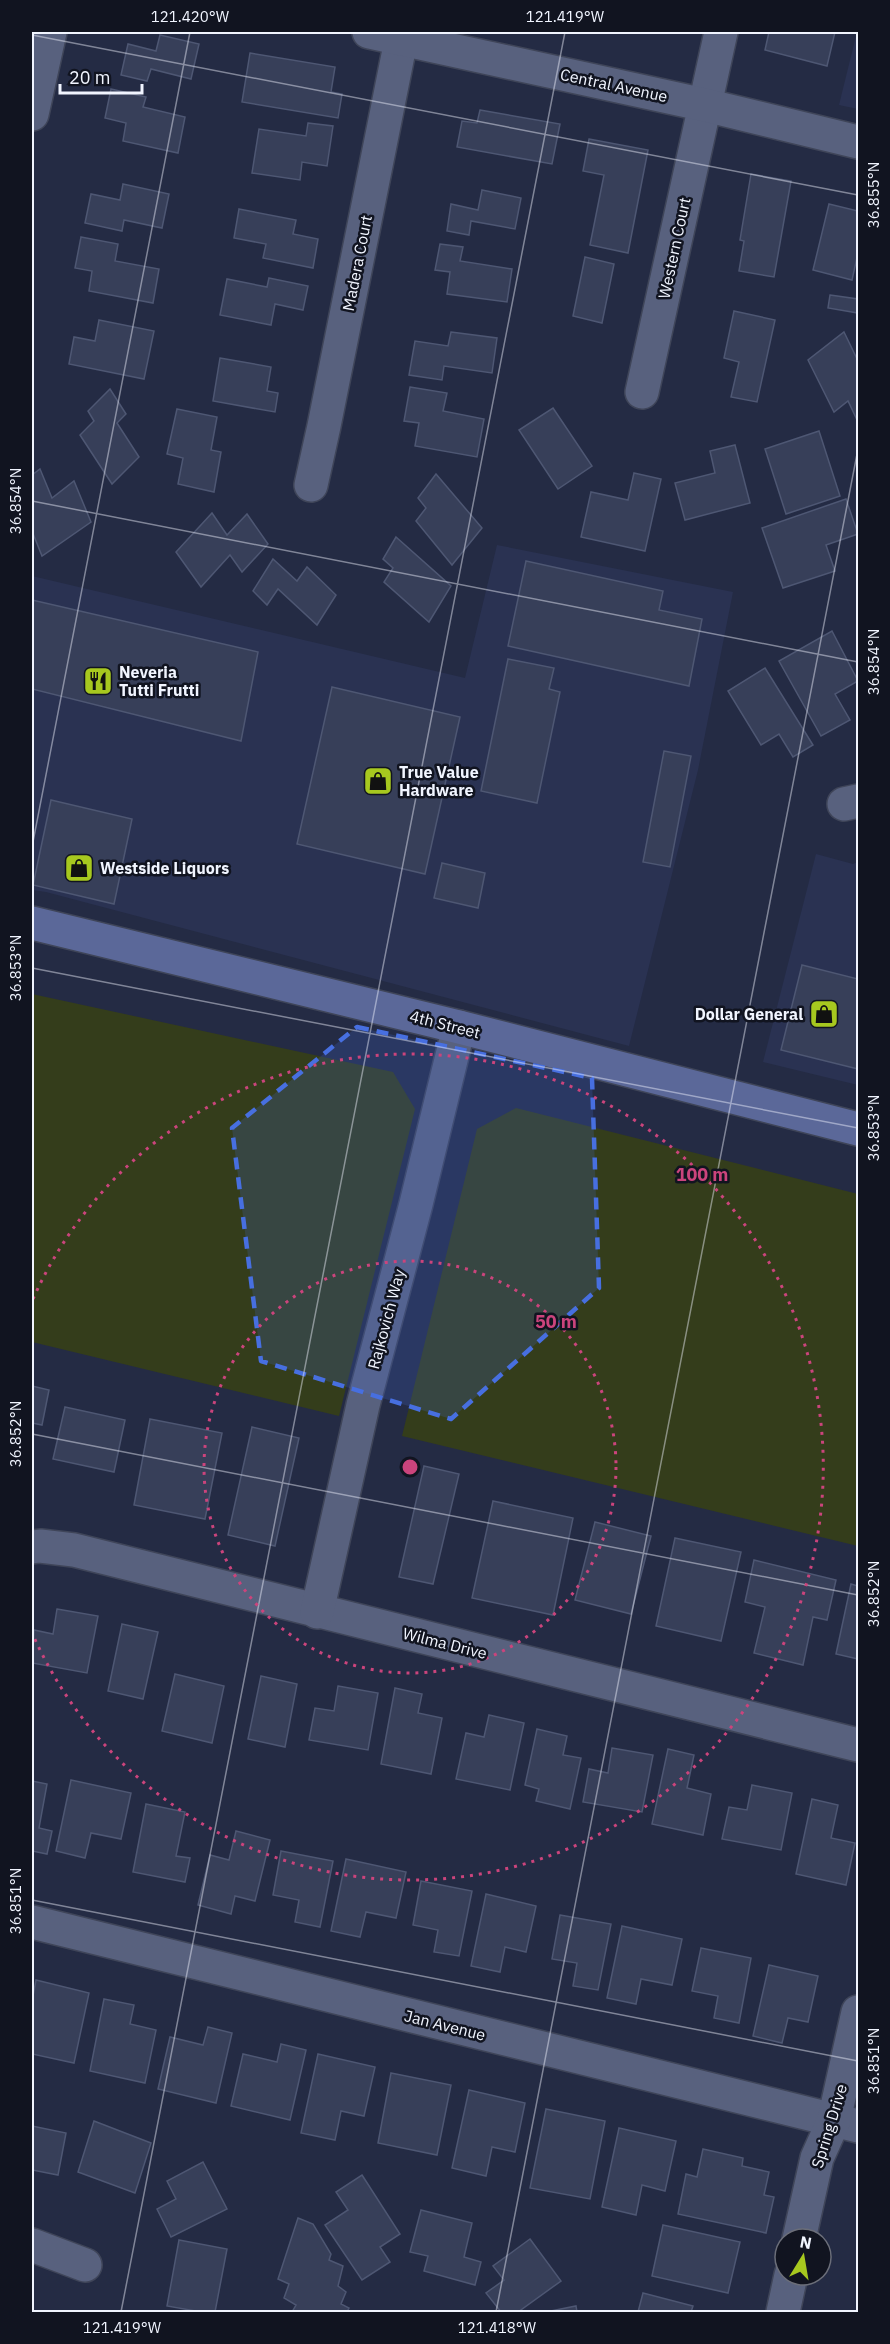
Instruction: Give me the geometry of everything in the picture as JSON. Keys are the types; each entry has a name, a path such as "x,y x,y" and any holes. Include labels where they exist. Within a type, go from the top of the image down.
{"main road":[{"name":"4th Street","path":"32,923 459,1027 858,1129"}],"street":[{"path":"32,114 50,32"},
{"name":"Central Avenue","path":"369,32 705,105 858,142"},
{"name":"Western Court","path":"642,392 721,32"},
{"name":"Madera Court","path":"311,485 401,40"},
{"name":"Rajkovich Way","path":"316,1612 363,1405 416,1204 459,1027"},
{"name":"Wilma Drive","path":"32,1547 74,1550 858,1745"},
{"name":"Jan Avenue","path":"32,1922 846,2123"},
{"name":"Spring Drive","path":"803,2227 818,2158 846,2123 858,2012"},
{"path":"32,2245 85,2265"},
{"path":"783,2313 788,2287"}],"highlighted area":[{"path":"357,1027 592,1078 599,1288 451,1419 261,1361 232,1128"}],"shaded area":[{"path":"858,32 858,109 839,105"},
{"path":"497,545 733,592 698,770 629,1046 32,890 32,576 465,678"},
{"path":"816,854 853,864 858,862 858,1085 763,1062"}],"green space":[{"path":"32,994 393,1072 415,1109 339,1416 32,1342"},
{"path":"516,1108 858,1194 858,1546 402,1436 477,1129"}],"building":[{"path":"769,32 835,32 827,66 765,50"},
{"path":"160,35 199,44 191,79 151,69 147,81 121,75 128,44 156,51"},
{"path":"250,53 335,67 331,92 342,94 338,118 242,102"},
{"path":"111,89 146,97 143,107 185,117 178,153 123,141 126,123 105,118"},
{"path":"480,110 560,124 552,164 457,147 462,121 477,123"},
{"path":"308,123 333,126 327,166 302,162 300,180 252,173 259,129 306,136"},
{"path":"589,139 648,150 628,253 590,245 604,175 583,171"},
{"path":"751,174 791,181 774,277 739,271 744,241 740,240"},
{"path":"123,184 169,194 162,228 124,220 122,231 85,223 91,194 120,200"},
{"path":"482,190 521,198 515,229 471,221 469,235 447,231 451,204 478,210"},
{"path":"829,204 858,211 858,253 852,280 813,270"},
{"path":"239,209 296,220 293,234 318,239 313,268 263,258 266,244 234,238"},
{"path":"81,237 118,244 115,261 159,269 153,303 89,291 92,271 75,268"},
{"path":"440,244 463,247 460,261 512,269 507,302 447,294 450,272 435,270"},
{"path":"585,257 614,264 602,323 573,316"},
{"path":"269,278 308,286 303,310 275,304 271,325 220,315 227,279 267,287"},
{"path":"830,295 858,299 858,313 828,308"},
{"path":"734,311 775,320 757,402 731,397 739,362 724,358"},
{"path":"99,320 154,331 144,379 69,364 74,337 95,341"},
{"path":"451,332 497,338 492,373 444,366 442,380 409,375 415,341 448,346"},
{"path":"844,332 858,361 858,422 848,401 834,412 808,360"},
{"path":"220,358 271,367 267,391 278,393 275,412 213,401"},
{"path":"410,387 447,393 443,411 484,419 477,457 415,446 419,423 404,421"},
{"path":"110,389 126,414 117,423 139,457 112,484 80,435 94,421 88,411"},
{"path":"553,408 592,466 558,489 519,430"},
{"path":"177,409 217,417 211,450 221,452 214,492 178,484 183,458 167,454"},
{"path":"819,431 840,496 786,514 765,449"},
{"path":"735,445 750,503 685,520 675,483 715,473 710,451"},
{"path":"40,469 52,498 74,481 91,522 42,556 32,531 32,475"},
{"path":"634,473 661,479 645,551 581,537 591,492 628,500"},
{"path":"436,474 482,528 452,565 416,521 426,508 418,498"},
{"path":"846,499 858,534 826,545 835,571 783,588 762,528"},
{"path":"212,513 227,535 247,514 268,544 242,572 230,555 201,587 176,552"},
{"path":"396,537 451,586 429,622 384,582 393,568 383,559"},
{"path":"273,559 297,581 307,567 336,595 317,625 278,589 267,605 253,591"},
{"path":"526,561 663,591 659,610 702,619 689,686 508,646"},
{"path":"32,600 258,652 241,741 32,689"},
{"path":"832,631 858,681 835,694 850,720 821,736 779,661"},
{"path":"508,659 554,668 549,689 560,692 537,803 481,791"},
{"path":"765,668 813,745 793,757 779,734 761,745 728,691"},
{"name":"True Value Hardware","path":"332,687 460,717 425,874 297,844"},
{"path":"664,751 691,756 670,867 643,862"},
{"name":"Westside Liquors","path":"51,800 132,819 114,904 33,885"},
{"path":"442,863 485,873 478,908 434,898"},
{"name":"Dollar General","path":"802,965 858,979 858,1069 781,1050"},
{"path":"32,1386 49,1390 42,1425 32,1423"},
{"path":"65,1407 125,1420 114,1472 53,1459"},
{"path":"150,1419 222,1433 205,1519 134,1505"},
{"path":"252,1427 299,1438 275,1546 228,1535"},
{"path":"424,1466 459,1474 433,1584 399,1577"},
{"path":"493,1501 573,1518 553,1615 472,1598"},
{"path":"595,1522 651,1536 631,1614 575,1600"},
{"path":"675,1538 741,1552 721,1641 656,1626"},
{"path":"754,1560 836,1580 827,1620 813,1617 803,1665 754,1653 765,1607 745,1602"},
{"path":"851,1584 858,1586 858,1659 836,1654"},
{"path":"57,1609 98,1616 87,1673 32,1663 34,1630 53,1634"},
{"path":"122,1624 158,1632 143,1699 108,1691"},
{"path":"175,1674 224,1686 212,1743 162,1731"},
{"path":"261,1676 297,1684 285,1747 248,1739"},
{"path":"338,1686 378,1693 368,1750 309,1740 315,1708 334,1711"},
{"path":"395,1688 422,1694 418,1713 442,1718 431,1774 381,1764"},
{"path":"489,1715 524,1723 510,1790 456,1779 466,1733 484,1737"},
{"path":"537,1729 567,1736 563,1755 581,1758 570,1809 536,1801 539,1789 525,1785"},
{"path":"612,1748 653,1755 642,1812 583,1802 589,1769 608,1773"},
{"path":"668,1749 694,1755 687,1788 711,1794 703,1835 652,1824"},
{"path":"71,1780 131,1793 121,1839 91,1833 85,1858 56,1851"},
{"path":"32,1781 47,1784 39,1828 52,1831 47,1854 32,1851"},
{"path":"752,1785 792,1793 781,1850 722,1839 729,1807 747,1810"},
{"path":"812,1799 838,1805 831,1838 855,1843 846,1885 796,1874"},
{"path":"146,1804 185,1812 176,1856 190,1858 185,1882 133,1872"},
{"path":"236,1831 270,1840 255,1901 235,1896 231,1914 198,1905 210,1855 229,1860"},
{"path":"281,1851 333,1861 320,1927 295,1922 299,1900 273,1895"},
{"path":"346,1859 406,1872 396,1918 366,1912 360,1937 331,1931"},
{"path":"421,1881 472,1891 459,1956 434,1952 438,1930 413,1925"},
{"path":"486,1894 536,1906 526,1952 505,1947 500,1972 471,1966"},
{"path":"560,1915 611,1924 598,1990 573,1986 577,1963 552,1959"},
{"path":"622,1926 682,1939 672,1985 641,1979 636,2004 607,1998"},
{"path":"701,1948 751,1958 739,2023 714,2018 718,1996 692,1991"},
{"path":"769,1965 818,1976 808,2022 788,2018 782,2043 753,2036"},
{"path":"36,1980 89,1993 74,2063 32,2054 32,2001"},
{"path":"104,1999 134,2005 130,2024 156,2030 145,2083 90,2071"},
{"path":"208,2027 232,2033 216,2103 158,2089 170,2037 203,2045"},
{"path":"281,2044 306,2050 290,2120 231,2106 243,2054 277,2062"},
{"path":"318,2054 375,2067 364,2116 341,2111 335,2140 301,2133"},
{"path":"391,2073 451,2085 437,2155 378,2143"},
{"path":"469,2090 525,2103 515,2152 492,2147 486,2176 452,2168"},
{"path":"546,2109 605,2121 590,2199 530,2188"},
{"path":"94,2121 151,2143 135,2193 78,2172"},
{"path":"32,2126 66,2133 58,2175 32,2170"},
{"path":"619,2128 676,2141 665,2191 642,2185 636,2215 602,2207"},
{"path":"703,2149 743,2158 742,2166 769,2172 764,2195 774,2197 766,2233 678,2214 686,2174 697,2177"},
{"path":"203,2162 227,2209 171,2237 157,2209 176,2199 167,2181"},
{"path":"362,2175 400,2234 380,2247 390,2262 362,2280 325,2225 348,2210 336,2192"},
{"path":"421,2210 472,2223 464,2257 481,2262 475,2285 424,2271 428,2256 410,2252"},
{"path":"298,2218 313,2224 331,2254 329,2260 343,2266 338,2286 346,2292 341,2304 349,2308 347,2312 292,2312 296,2305 284,2298 289,2284 278,2279"},
{"path":"663,2225 740,2242 728,2293 652,2276"},
{"path":"530,2239 561,2281 518,2312 501,2312 486,2293 504,2280 493,2266"},
{"path":"179,2240 227,2249 215,2312 167,2306"},
{"path":"643,2293 693,2306 691,2312 638,2312"},
{"path":"576,2306 577,2312 546,2312"}],"place":[{"name":"Neveria Tutti Frutti","path":"98,681"},
{"name":"True Value Hardware","path":"378,781"},
{"name":"Westside Liquors","path":"79,868"},
{"name":"Dollar General","path":"824,1014"}]}
